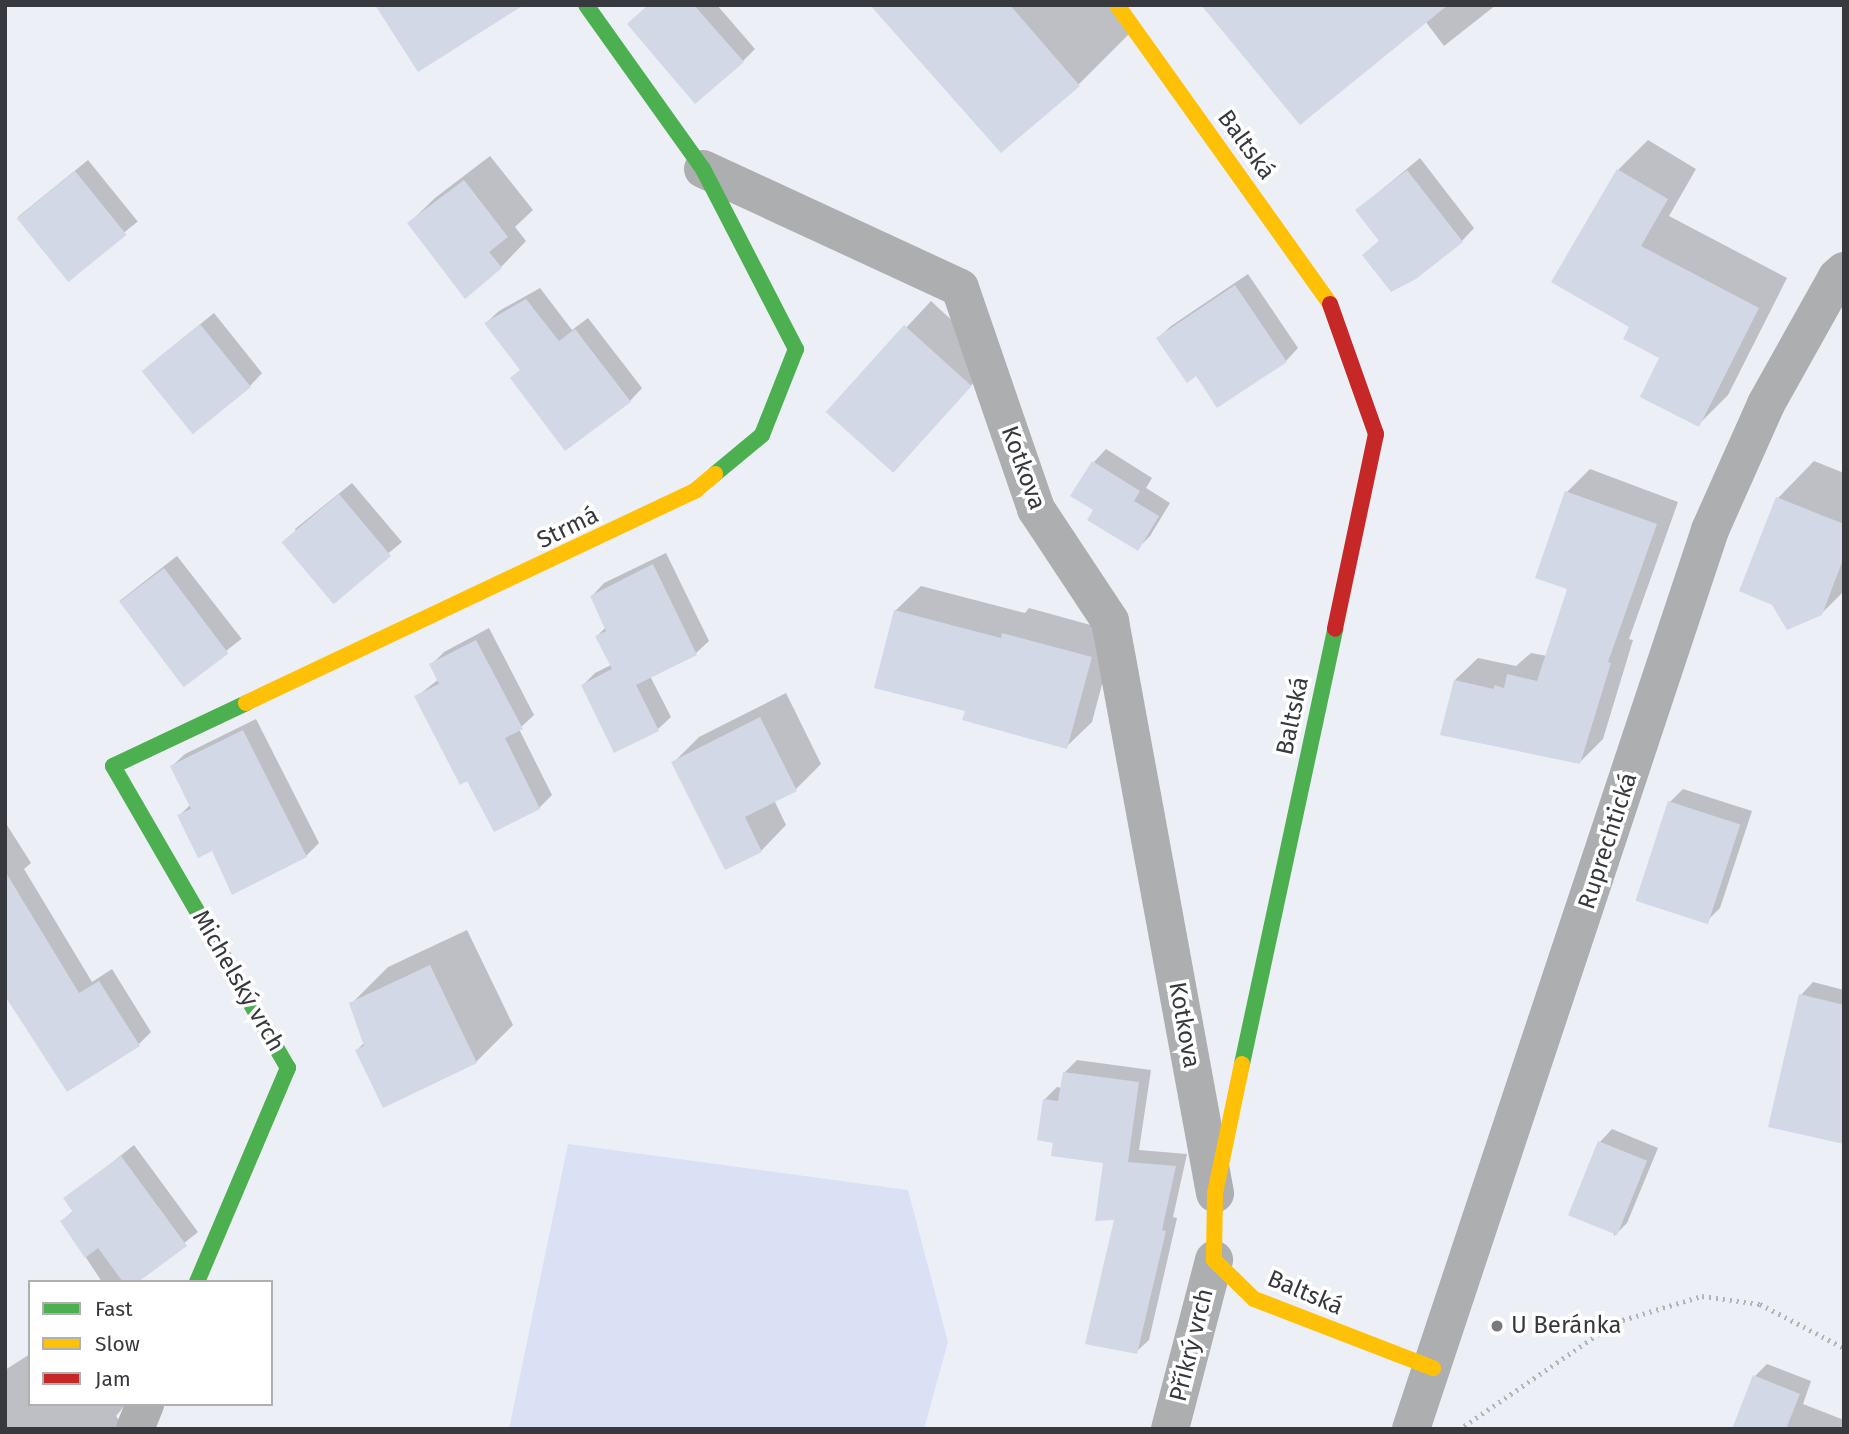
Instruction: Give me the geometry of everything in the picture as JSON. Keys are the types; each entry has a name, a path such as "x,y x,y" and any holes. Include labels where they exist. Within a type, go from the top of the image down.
{"street":[{"name":"Kotkova","path":"586,5 703,169 960,288 1036,509 1110,621 1215,1193"},
{"name":"Baltská","path":"1117,5 1328,297 1376,434 1215,1193 1213,1260 1254,1299 1433,1368"},
{"name":"Strmá","path":"113,766 696,490 762,435 796,349 703,169"},
{"name":"Ruprechtická","path":"1411,1429 1710,530 1766,404 1837,277 1844,271"},
{"name":"Michelský vrch","path":"113,766 288,1068 198,1280"},
{"name":"Příkrý vrch","path":"1170,1429 1213,1260"},
{"path":"135,1429 144,1406"}],"path":[{"path":"1461,1429 1616,1322 1702,1296 1760,1304 1844,1348"}],"shaded area":[{"path":"568,1144 908,1190 948,1342 924,1429 509,1429"}],"building":[{"path":"375,5 524,5 418,72"},
{"path":"648,5 694,5 744,62 695,104 627,24"},
{"path":"870,5 1010,5 1080,86 1001,153"},
{"path":"1201,5 1448,5 1300,125"},
{"path":"1617,169 1668,199 1641,246 1759,308 1699,427 1640,397 1659,358 1623,339 1629,327 1551,282"},
{"path":"1407,170 1463,242 1416,279 1391,292 1362,255 1379,241 1355,210"},
{"path":"75,171 127,235 68,282 17,218"},
{"path":"464,180 508,237 489,252 502,268 465,299 407,223"},
{"path":"1235,285 1287,362 1217,408 1196,376 1187,383 1156,338"},
{"path":"526,299 559,341 575,329 631,402 565,451 510,378 520,370 484,323"},
{"path":"200,324 251,387 193,434 142,371"},
{"path":"904,325 972,386 893,473 826,412"},
{"path":"1092,461 1140,491 1134,501 1159,516 1138,551 1087,520 1093,510 1070,496"},
{"path":"1565,491 1657,524 1608,662 1611,663 1580,764 1440,735 1454,680 1494,689 1494,685 1504,688 1507,674 1537,681 1567,589 1535,578"},
{"path":"339,494 391,556 334,604 282,542"},
{"path":"1776,497 1844,524 1844,557 1822,615 1787,630 1772,605 1739,591"},
{"path":"653,564 697,655 636,685 659,731 614,753 581,685 612,669 595,636 606,631 590,596"},
{"path":"164,568 228,653 184,687 119,602"},
{"path":"894,610 1001,638 1002,633 1092,657 1067,749 962,720 965,711 874,688"},
{"path":"476,640 523,729 505,738 540,809 494,832 467,781 460,785 414,696 439,684 429,664"},
{"path":"760,717 797,791 745,817 762,852 725,870 671,762"},
{"path":"243,730 307,857 232,895 212,851 198,858 177,815 191,809 170,766"},
{"path":"1668,801 1740,824 1708,924 1636,901"},
{"path":"5,871 79,993 99,981 140,1046 67,1092 5,996"},
{"path":"430,965 477,1063 383,1108 355,1050 364,1046 349,1003"},
{"path":"1799,994 1844,1005 1844,1144 1768,1127"},
{"path":"1063,1072 1139,1082 1128,1162 1176,1166 1162,1230 1166,1231 1137,1354 1085,1344 1114,1220 1095,1221 1103,1163 1051,1156 1053,1143 1037,1140 1043,1099 1058,1101"},
{"path":"1598,1141 1647,1161 1617,1235 1568,1215"},
{"path":"121,1156 187,1246 141,1280 122,1280 98,1248 85,1258 60,1221 73,1212 63,1198"},
{"path":"1753,1375 1800,1394 1786,1429 1732,1429"}],"traffic: fast":[{"path":"586,5 703,169 796,349 762,435 715,474"},
{"path":"1242,1064 1335,629"},
{"path":"198,1280 288,1068 113,766 246,703"}],"traffic: slow":[{"path":"1117,5 1330,304"},
{"path":"246,703 696,490 715,474"},
{"path":"1242,1064 1215,1193 1214,1260 1254,1299 1433,1368"}],"traffic: jam":[{"path":"1330,304 1376,434 1335,629"}],"place":[{"name":"U Beránka","path":"1497,1326"}]}
